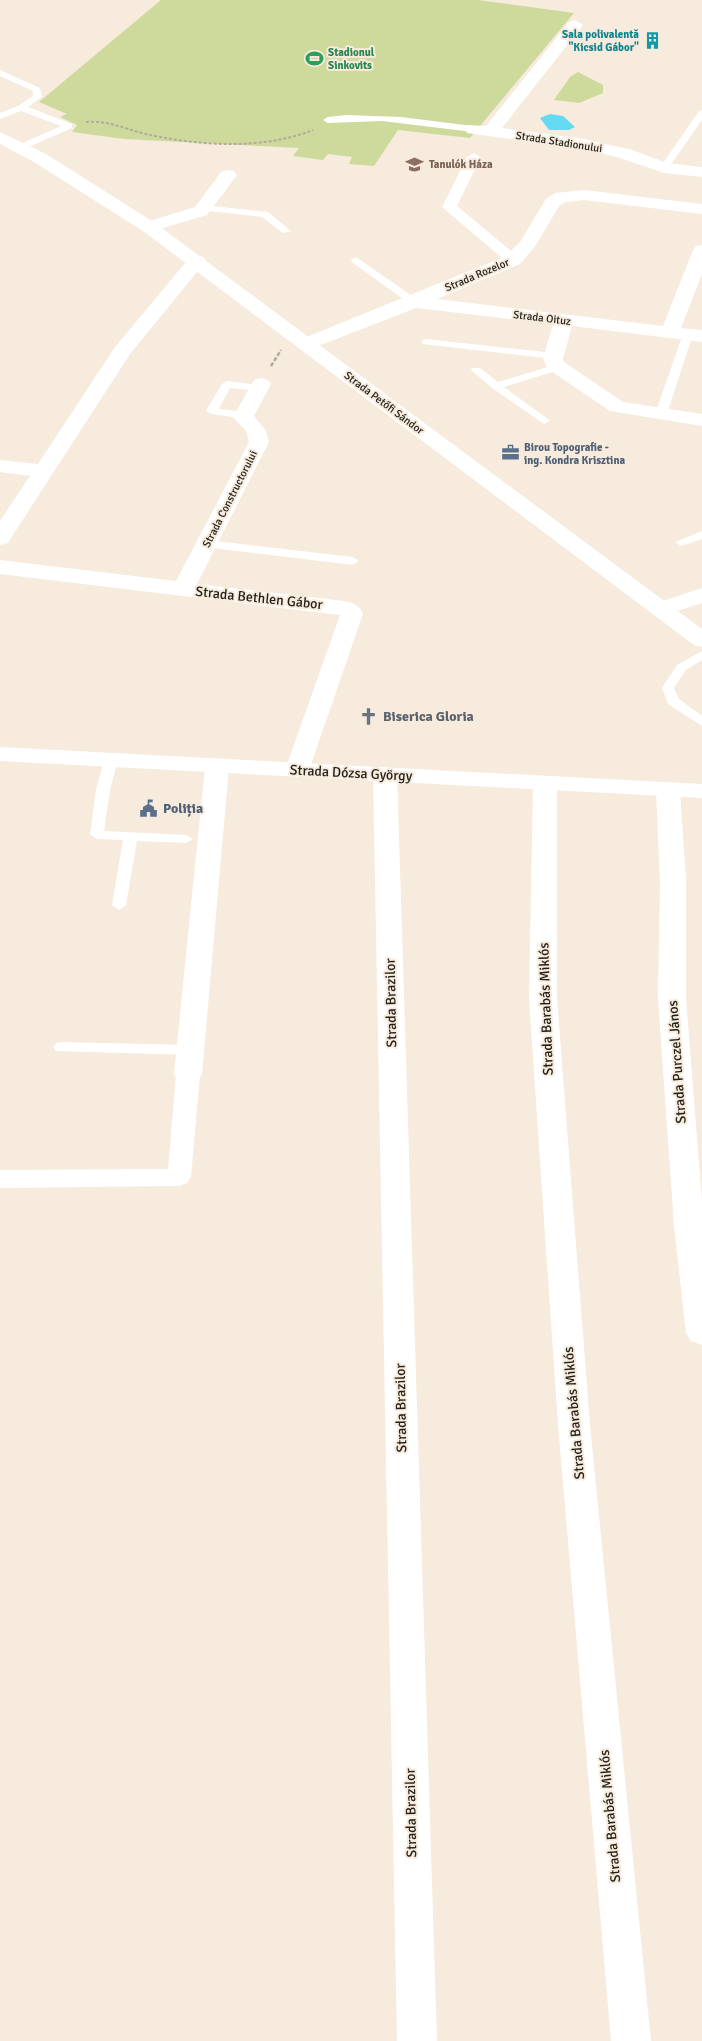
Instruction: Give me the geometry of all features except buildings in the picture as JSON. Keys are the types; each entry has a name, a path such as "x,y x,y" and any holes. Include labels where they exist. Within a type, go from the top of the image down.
{"street":[{"path":"482,130 574,25"},
{"name":"Strada Stadionului","path":"482,130 584,144 626,154 664,168 702,172"},
{"name":"Strada Petőfi Sándor","path":"0,137 62,172 149,227 197,261 702,640"},
{"path":"474,157 449,207 513,260"},
{"path":"664,168 646,202 702,209"},
{"path":"149,227 201,211 228,175"},
{"name":"Strada Rozelor","path":"298,338 414,302 513,260 527,245 552,203 561,197 584,195 646,202"},
{"path":"687,334 702,250"},
{"path":"0,538 122,350 197,261"},
{"name":"Strada Oituz","path":"414,302 687,334"},
{"path":"564,320 556,361 617,407 702,420"},
{"path":"243,417 260,386"},
{"name":"Strada Constructorului","path":"183,590 259,442 258,434 254,427 243,417"},
{"path":"0,466 42,471"},
{"name":"Strada Bethlen Gábor","path":"0,567 344,608 351,611 352,614 297,770"},
{"path":"662,609 702,595"},
{"name":"Strada Dózsa György","path":"0,754 217,767 702,791"},
{"path":"0,1179 179,1178 198,951 217,767"},
{"name":"Strada Brazilor","path":"385,774 417,2041"},
{"name":"Strada Barabás Miklós","path":"545,783 543,999 574,1425 631,2041"},
{"name":"Strada Purczel János","path":"668,790 673,881 672,998 689,1226 702,1333"}],"lane":[{"path":"0,72 37,90 38,97 21,108 0,116"},
{"path":"21,108 69,126"},
{"path":"664,168 702,113"},
{"path":"328,120 351,116 378,117 482,130"},
{"path":"21,148 69,126"},
{"path":"203,208 265,214 286,231"},
{"path":"356,260 414,302"},
{"path":"660,414 687,334"},
{"path":"426,342 556,361"},
{"path":"496,386 556,361"},
{"path":"476,370 544,421"},
{"path":"243,417 237,414 212,411 228,384 260,386"},
{"path":"681,542 702,535"},
{"path":"207,544 353,561"},
{"path":"702,655 684,663 674,674 668,688 673,701 702,722"},
{"path":"111,760 103,790 97,835 186,839"},
{"path":"119,905 131,836"},
{"path":"60,1047 189,1062"}],"path":[{"path":"69,126 98,122 179,140 221,142 281,140 312,131 321,122 328,120"},
{"path":"260,386 298,338"}],"green space":[{"name":"Stadionul Sinkovits","path":"161,0 478,0 574,13 470,138 398,130 374,166 349,164 352,157 328,154 323,160 293,156 299,148 124,139 72,132 77,125 60,117 67,114 39,102"},
{"path":"578,72 603,85 603,93 579,103 554,100 570,77"}],"water":[{"path":"550,114 563,116 575,127 569,130 549,130 540,118"}],"place":[{"name":"Sala polivalentă \"Kicsid Gábor\"","path":"653,40"},
{"name":"Stadionul Sinkovits","path":"314,58"},
{"name":"Tanulók Háza","path":"415,164"},
{"name":"Birou Topografie - ing. Kondra Krisztina","path":"510,453"},
{"name":"Biserica Gloria","path":"369,716"},
{"name":"Poliția","path":"149,808"}]}
